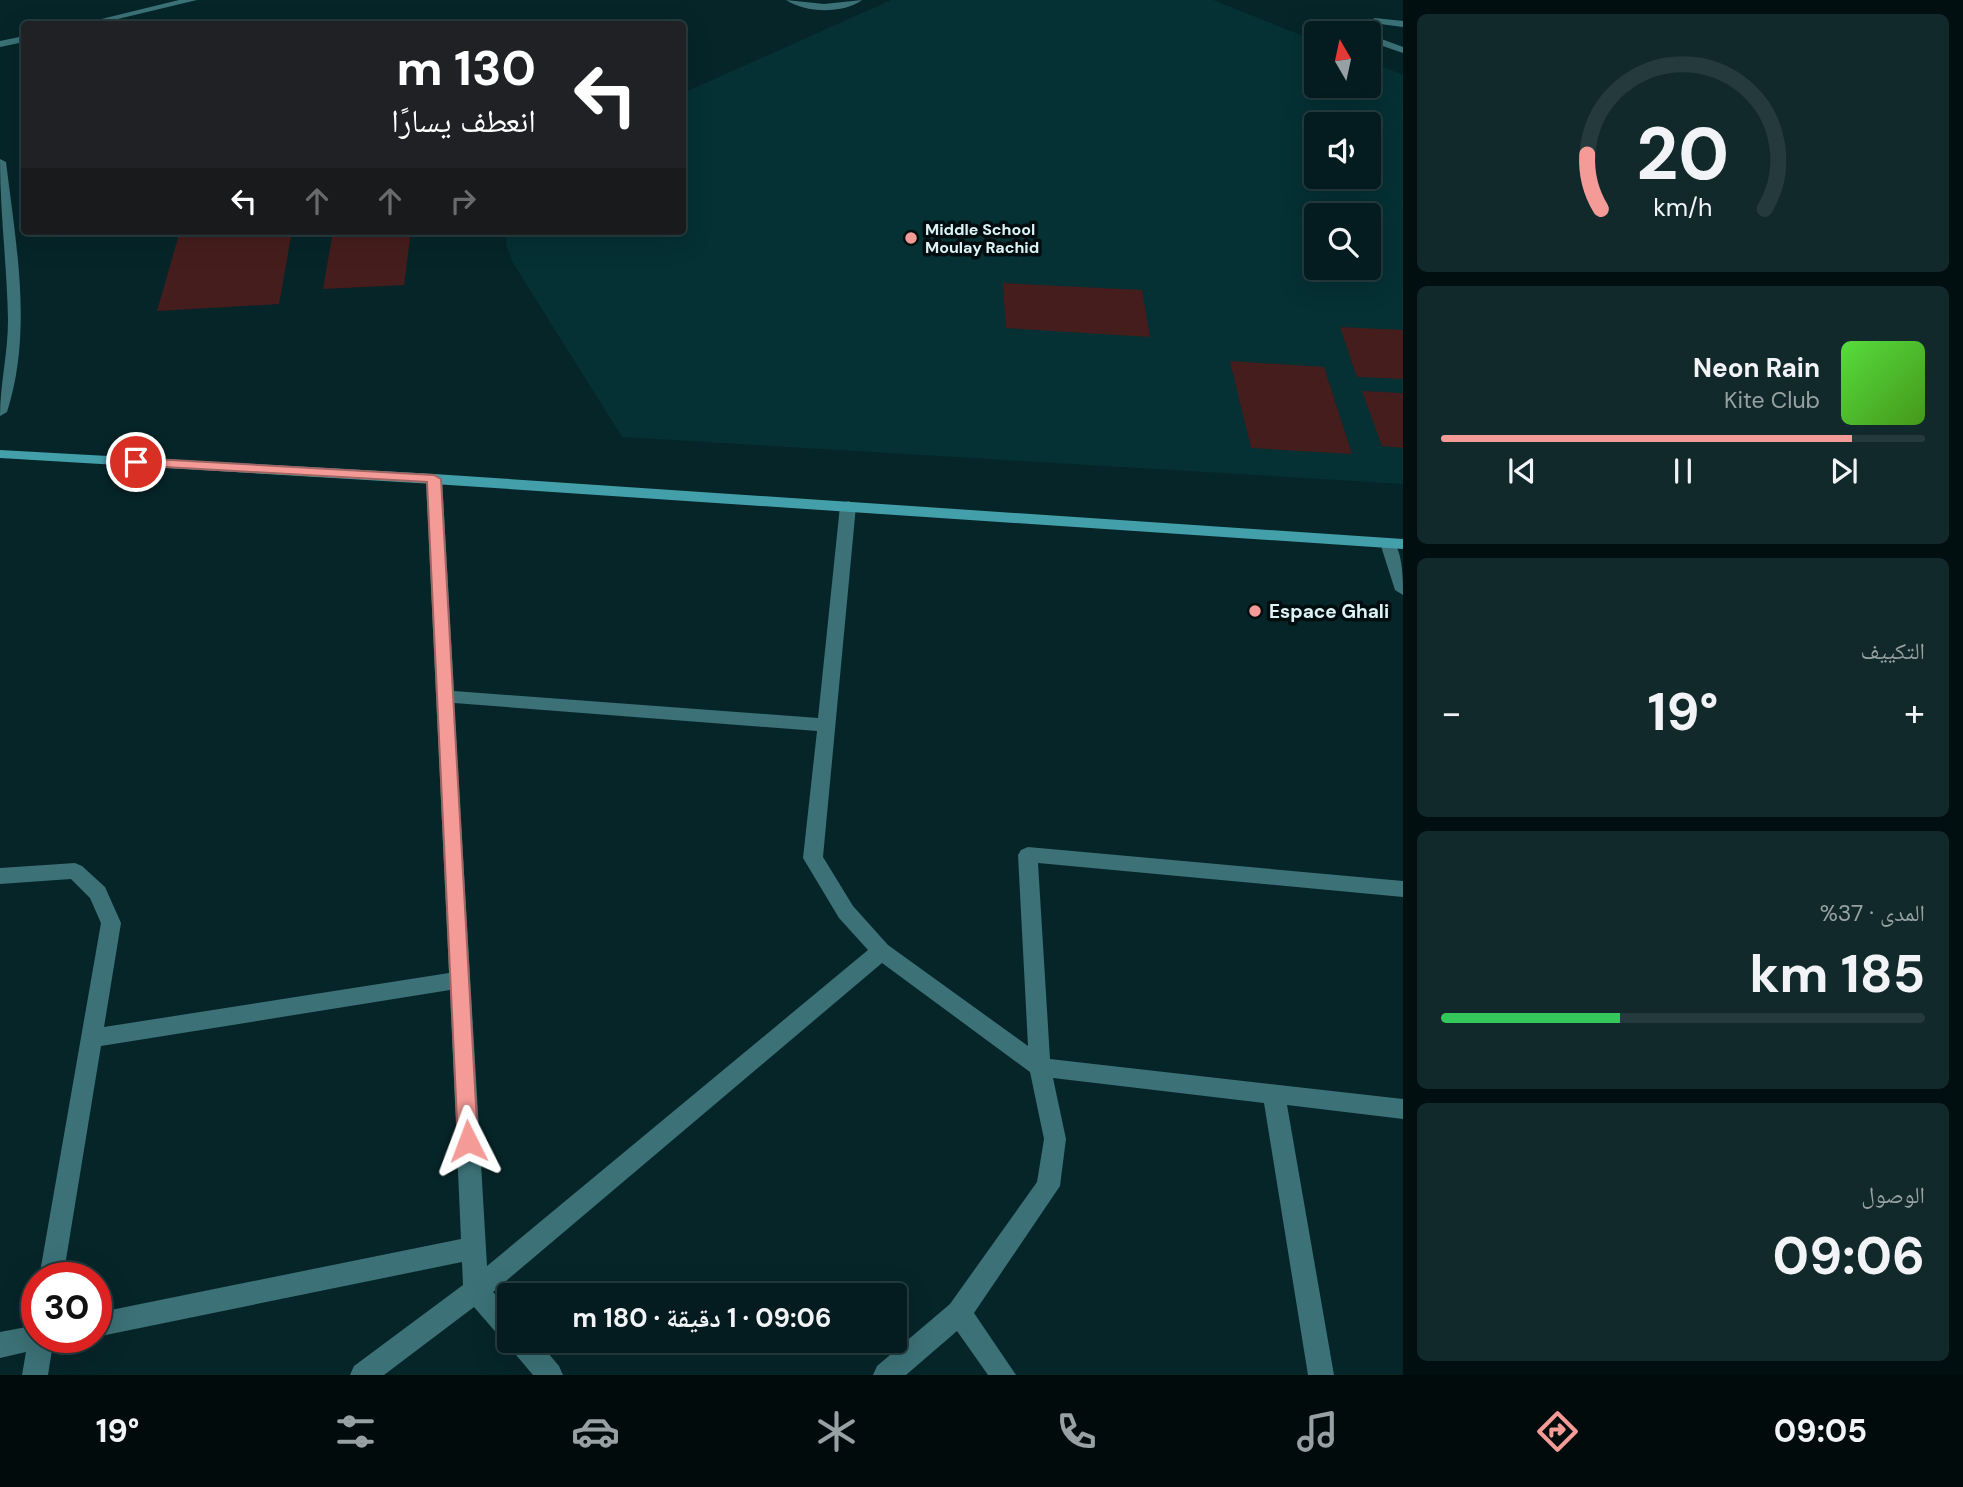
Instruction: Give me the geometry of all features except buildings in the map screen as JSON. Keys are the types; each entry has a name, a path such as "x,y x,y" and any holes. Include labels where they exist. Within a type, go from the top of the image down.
{"main road":[{"path":"0,454 434,479 1395,543"}],"street":[{"path":"99,21 192,0"},
{"path":"791,0 824,7 846,5 857,0"},
{"path":"1381,22 1403,24"},
{"path":"0,44 21,40"},
{"path":"1381,42 1403,50"},
{"path":"0,162 16,336 5,400 0,412"},
{"path":"434,479 476,1291 497,1315"},
{"path":"848,506 813,858 846,912 881,951 1040,1067 1403,1109"},
{"path":"1395,543 1403,590"},
{"path":"444,696 827,725"},
{"path":"886,1375 958,1313 1048,1186 1055,1139 1040,1067 1028,855 1403,889"},
{"path":"0,877 75,871 98,892 111,923 54,1262"},
{"path":"363,1375 476,1291 881,951"},
{"path":"92,1038 459,980"},
{"path":"1274,1096 1321,1375"},
{"path":"112,1322 474,1248"},
{"path":"958,1313 1003,1375"},
{"path":"0,1345 21,1341"},
{"path":"35,1375 38,1353"},
{"path":"531,1353 550,1375"}],"shaded area":[{"name":"Middle School Moulay Rachid","path":"891,0 1213,0 1304,36 1304,98 1381,98 1381,66 1403,75 1403,484 622,437 513,263 506,245 507,235 686,235 686,92"},
{"path":"179,235 291,235 279,304 157,311"},
{"path":"332,235 410,235 404,285 323,289"},
{"path":"1003,283 1142,290 1150,337 1006,328"},
{"path":"1340,327 1403,330 1403,379 1357,377"},
{"path":"1230,361 1324,367 1352,454 1251,448"},
{"path":"1362,391 1403,393 1403,448 1382,446"}],"place":[{"name":"Middle School Moulay Rachid","path":"911,238"},
{"name":"Espace Ghali","path":"1255,611"}],"route":[{"path":"136,462 434,479 468,1141"}]}
